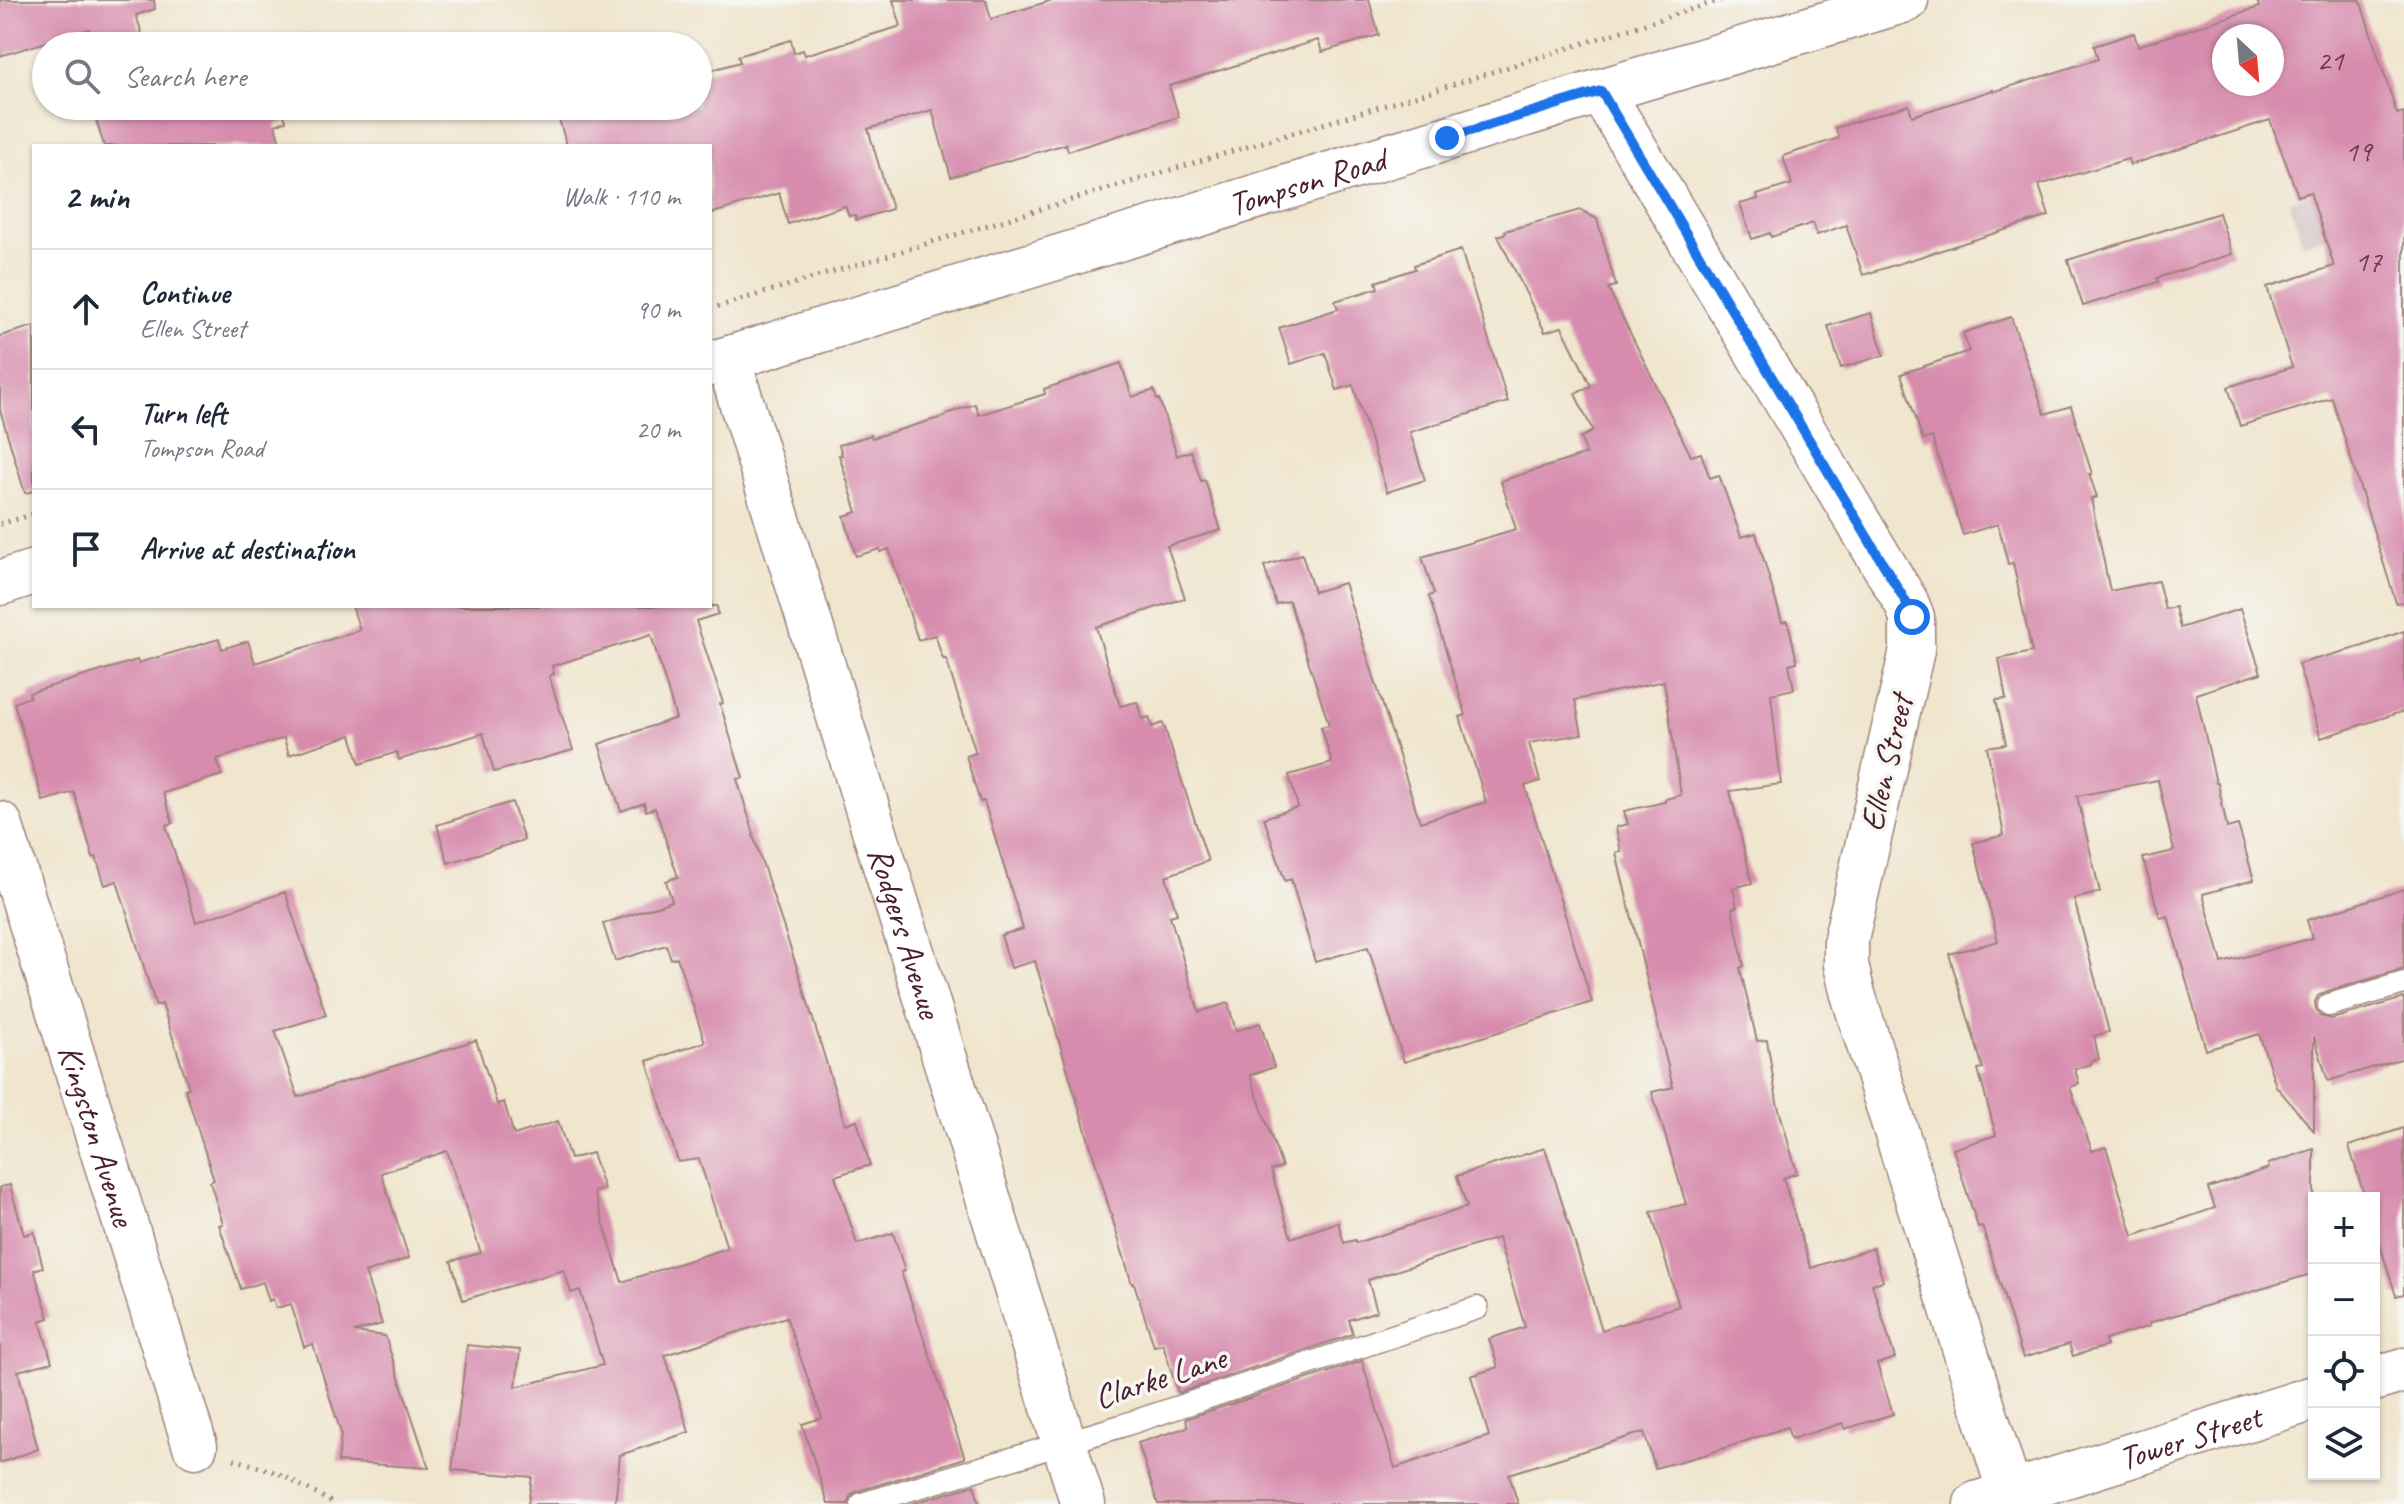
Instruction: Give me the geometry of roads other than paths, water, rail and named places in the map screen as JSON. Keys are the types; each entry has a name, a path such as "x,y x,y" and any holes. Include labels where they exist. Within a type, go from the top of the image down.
{"street":[{"name":"Tompson Road","path":"719,362 1906,0"},
{"name":"Ellen Street","path":"1601,91 1906,602 1912,617 1912,650 1846,939 1846,965 1993,1499"},
{"name":"Rodgers Avenue","path":"719,362 1083,1504"},
{"path":"0,583 32,573"},
{"name":"Kingston Avenue","path":"0,824 195,1446"},
{"path":"2380,1377 2404,1370"},
{"name":"Tower Street","path":"1993,1499 2308,1400"}],"lane":[{"path":"2329,1005 2404,983"},
{"name":"Clarke Lane","path":"862,1504 1063,1443 1477,1308"}]}
